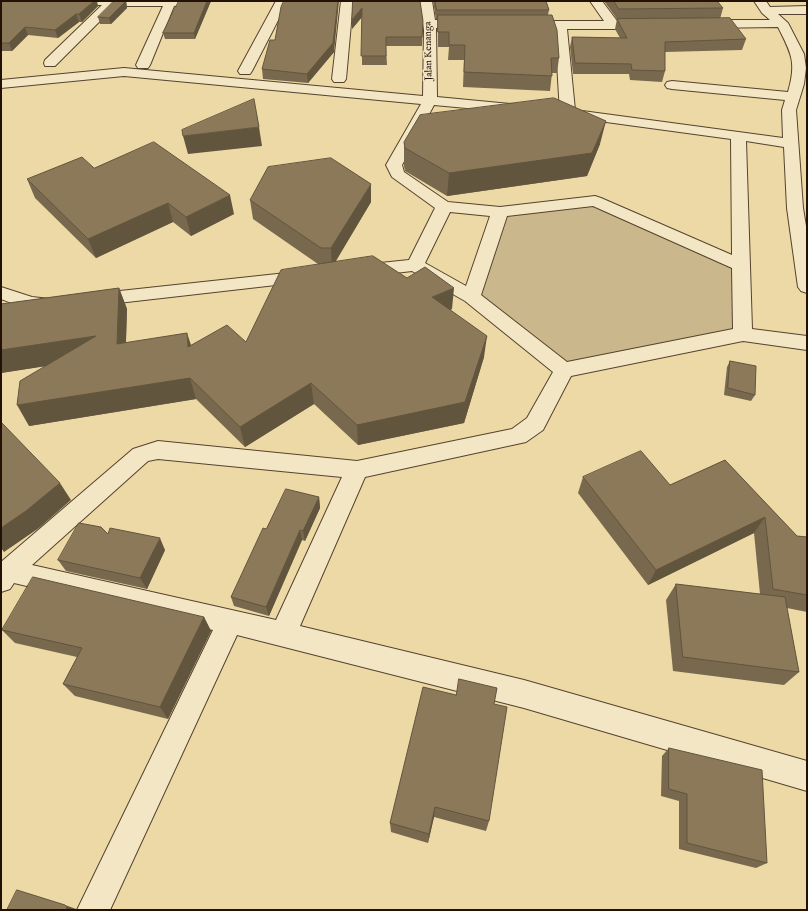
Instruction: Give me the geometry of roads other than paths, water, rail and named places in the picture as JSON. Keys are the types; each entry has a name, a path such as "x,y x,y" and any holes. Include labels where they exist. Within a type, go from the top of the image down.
{"street":[{"path":"34,1 199,1"},
{"path":"245,71 282,1"},
{"path":"339,79 348,1"},
{"name":"Jalan Kenanga","path":"426,1 429,24 430,100"},
{"path":"596,1 613,25"},
{"path":"50,63 112,2"},
{"path":"143,65 170,2"},
{"path":"763,6 807,10"},
{"path":"763,6 782,23 798,54 799,68 789,110 790,143 801,209 807,287"},
{"path":"690,24 782,23"},
{"path":"429,24 483,24"},
{"path":"514,24 659,24"},
{"path":"561,25 568,113"},
{"path":"1,84 124,72 537,110"},
{"path":"672,85 792,97"},
{"path":"430,100 394,165 397,174 444,207 500,212 595,201 741,265"},
{"path":"553,112 790,143"},
{"path":"738,136 743,334"},
{"path":"415,265 444,207"},
{"path":"471,297 500,212"},
{"path":"344,273 415,265 471,297 564,370 743,334 807,343"},
{"path":"1,294 31,303 50,304 320,276"},
{"path":"4,576 141,454 158,450 356,470 518,436 535,424 564,370"},
{"path":"283,634 356,470"},
{"path":"4,576 283,634 524,694 807,776"},
{"path":"93,910 230,622"}]}
